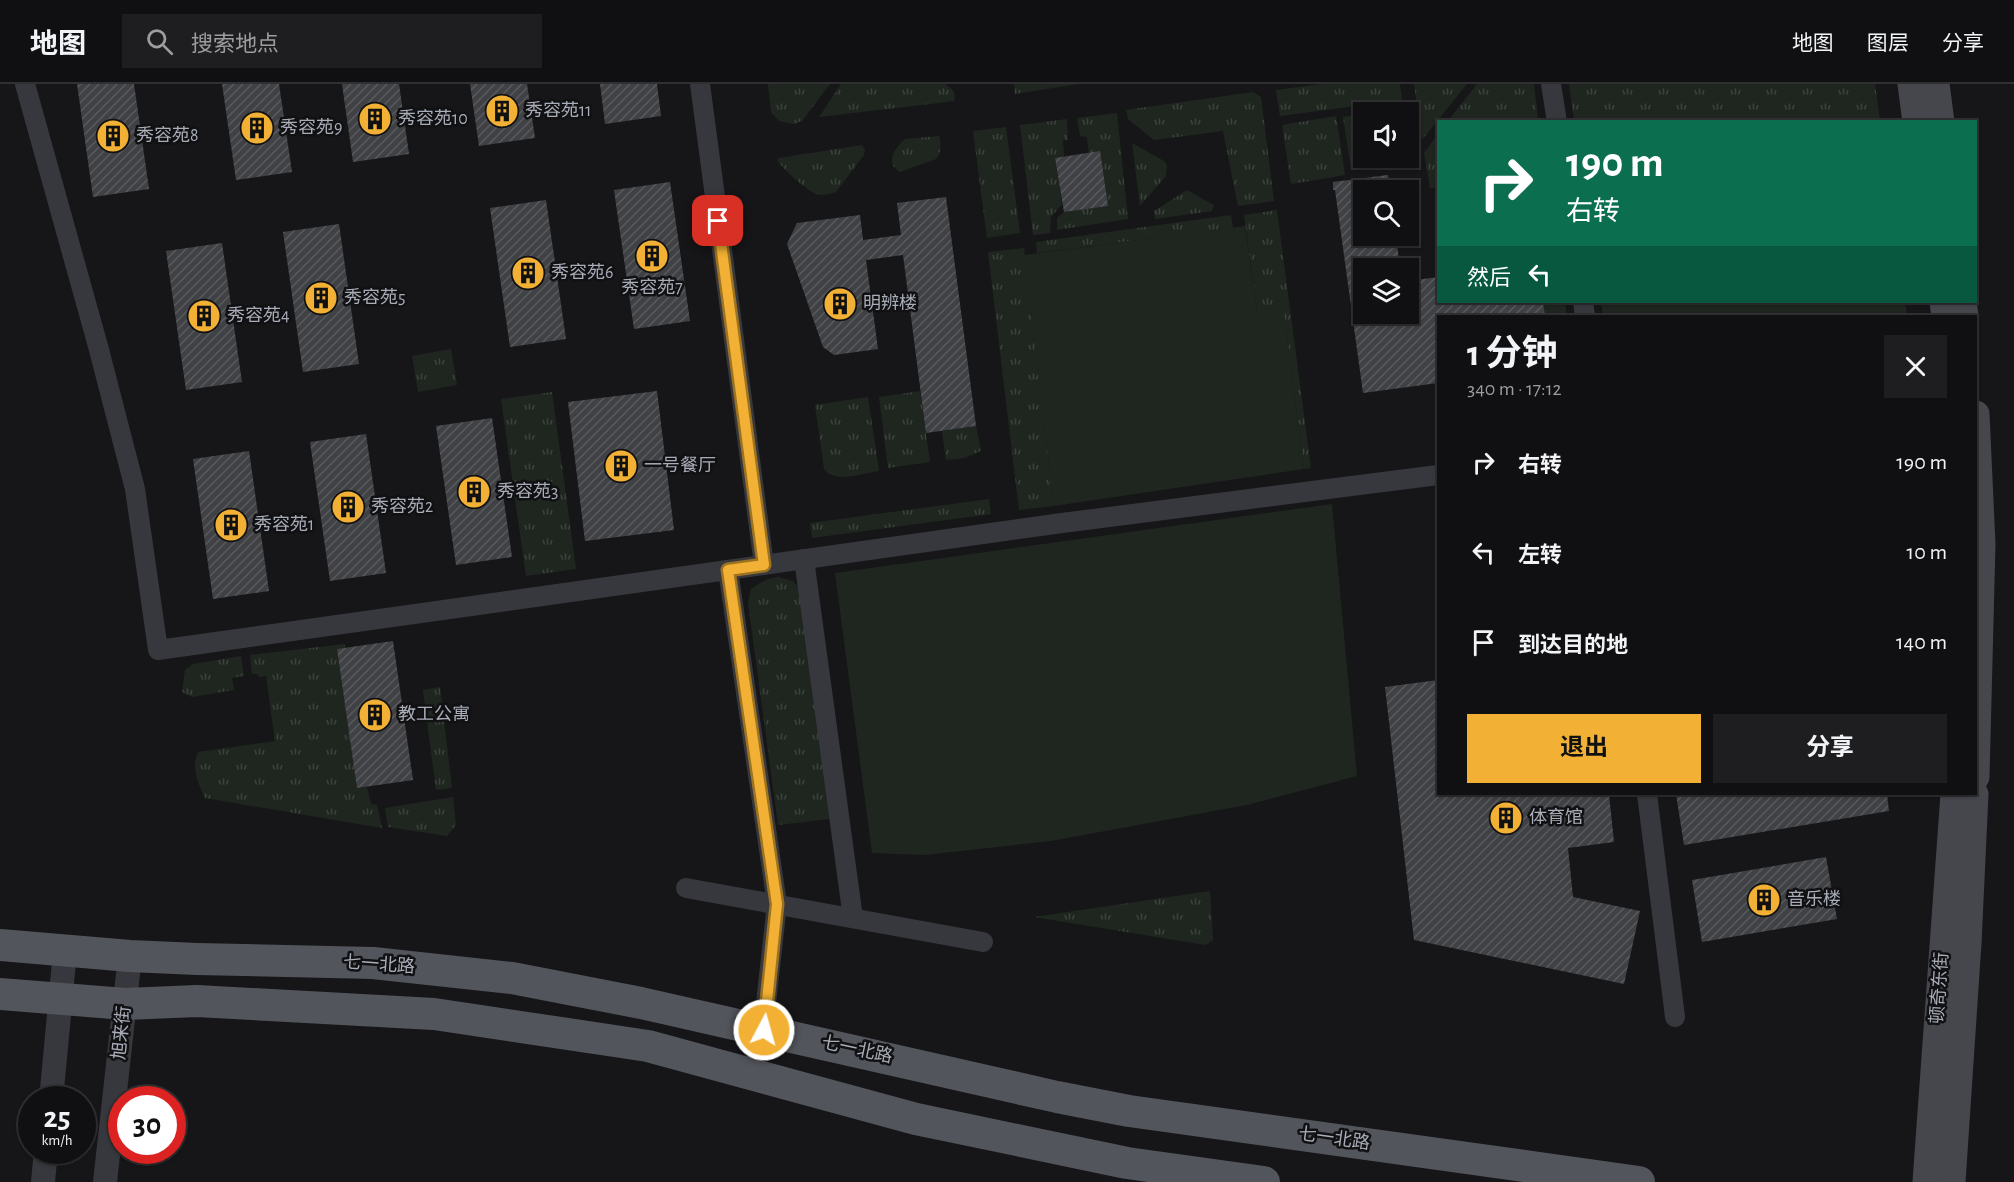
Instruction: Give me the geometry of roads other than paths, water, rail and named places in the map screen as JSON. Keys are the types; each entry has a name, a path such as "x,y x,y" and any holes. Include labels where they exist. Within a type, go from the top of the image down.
{"main road":[{"path":"1911,84 1916,120"},
{"path":"1936,84 1941,120"},
{"path":"1977,436 1982,544 1977,738"},
{"name":"顿奇东街","path":"1926,1182 1954,795"},
{"name":"顿奇东街","path":"1952,1182 1968,943 1975,795"},
{"name":"七一北路","path":"0,945 129,956 373,963 500,977 641,1003 1129,1111 1639,1182"},
{"path":"0,994 125,1004 197,1001 434,1014 648,1046 916,1119 1127,1163 1264,1182"}],"street":[{"path":"25,84 135,489 158,650 1062,523 1437,475"},
{"path":"700,84 764,565"},
{"path":"1551,84 1557,120"},
{"path":"804,559 853,918"},
{"path":"728,570 777,904 764,1030"},
{"path":"1647,795 1675,1017"},
{"path":"686,888 983,942"},
{"path":"52,1086 65,951"},
{"name":"旭来街","path":"105,1182 129,956"},
{"path":"43,1182 45,1164"}],"place":[{"name":"秀容苑11","path":"502,111"},
{"name":"秀容苑10","path":"375,119"},
{"name":"秀容苑9","path":"257,128"},
{"name":"秀容苑8","path":"113,136"},
{"name":"秀容苑7","path":"652,256"},
{"name":"秀容苑6","path":"528,273"},
{"name":"秀容苑5","path":"321,298"},
{"name":"明辨楼","path":"840,304"},
{"name":"秀容苑4","path":"204,316"},
{"name":"一号餐厅","path":"621,466"},
{"name":"秀容苑3","path":"474,492"},
{"name":"秀容苑2","path":"348,507"},
{"name":"秀容苑1","path":"231,525"},
{"name":"教工公寓","path":"375,715"},
{"name":"体育馆","path":"1506,818"},
{"name":"音乐楼","path":"1764,900"}]}
